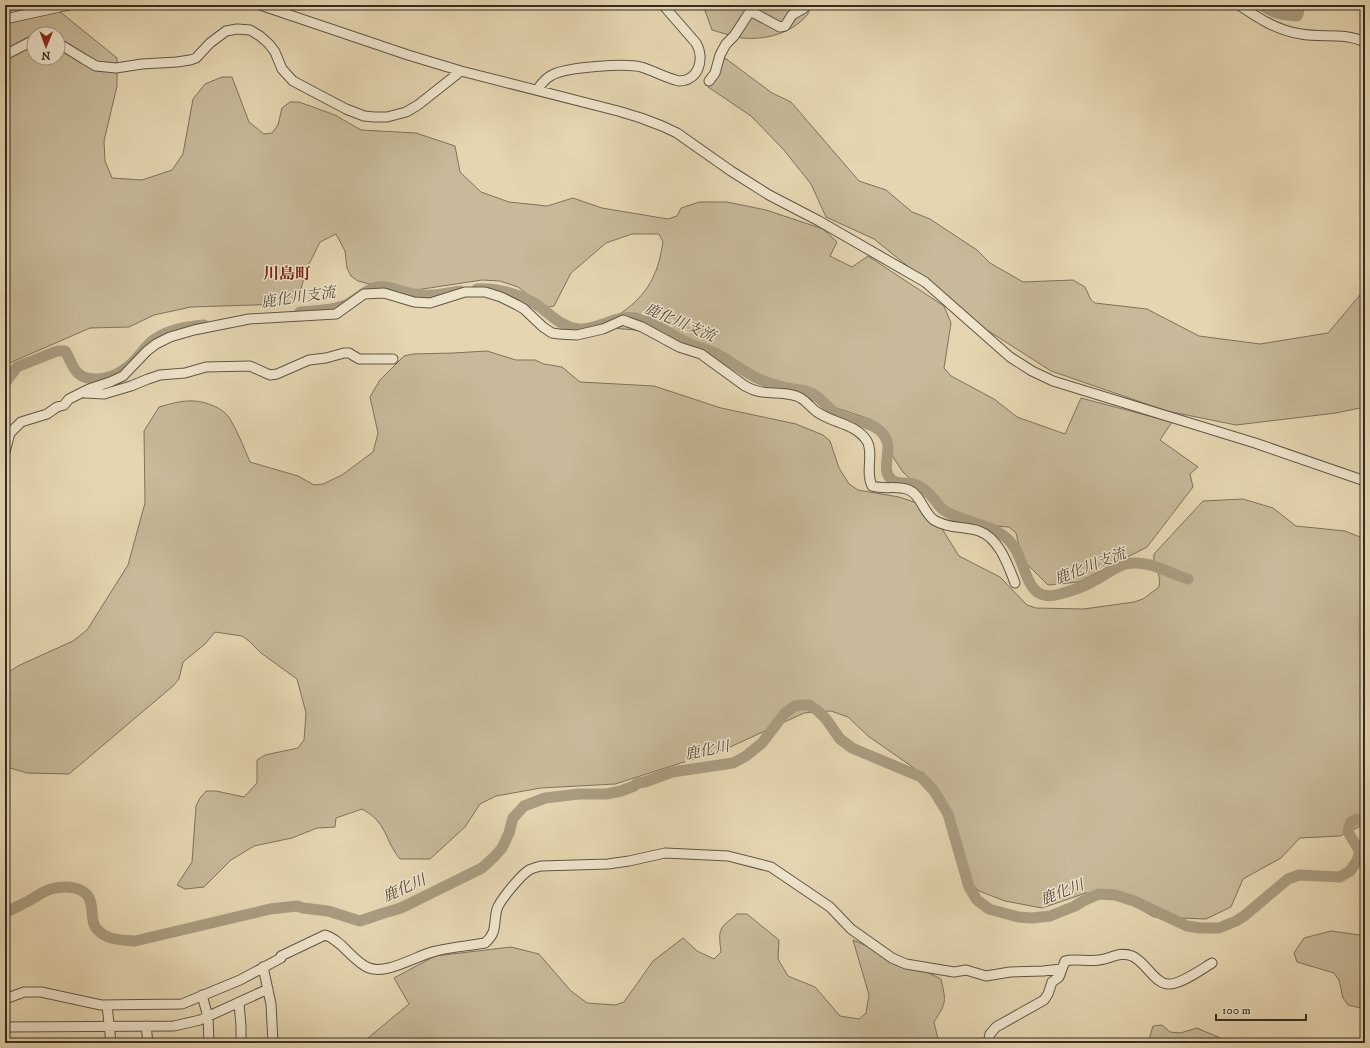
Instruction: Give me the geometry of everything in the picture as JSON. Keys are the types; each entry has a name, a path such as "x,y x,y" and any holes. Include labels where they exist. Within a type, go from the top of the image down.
{"street":[{"path":"5,19 57,6 69,5"},
{"path":"260,5 408,55 461,71 641,118 676,133 707,153 731,172 769,195 819,221 925,282 1010,357 1041,376 1053,382 1262,445 1365,481"},
{"path":"537,90 543,82 554,74 578,69 614,65 641,67 679,81 683,81 693,76 698,70 700,64 700,51 696,43 663,5"},
{"path":"709,81 715,73 720,55 726,44 734,36 749,13 754,13 780,27 785,26 792,16 806,5"},
{"path":"1240,5 1254,15 1285,31 1302,35 1348,36 1365,42"},
{"path":"66,48 96,66 116,68 190,60 196,58 210,43 222,34 233,30 246,29 255,32 269,44 275,52 282,69 293,81 346,109 364,116 374,117 388,117 406,112 418,105 461,71"},
{"path":"5,55 26,44"},
{"path":"5,452 7,436 21,422 47,414 81,393 123,376 147,351 156,344 170,337 194,330 249,320 336,314 368,293 384,293 414,302 430,303 465,292 485,292 517,305 524,309 543,327 559,334 577,335 603,330 623,320 679,347 701,354 745,386 753,390 763,393 794,395 800,397 817,412 832,421 854,428 868,442 869,479 872,486 906,488 918,497 925,511 934,519 947,526 979,531 987,536 1002,553 1015,583"},
{"path":"81,393 104,394 160,375 185,373 206,367 250,366 270,375 278,374 309,360 326,358 344,353 349,353 359,359 393,359"},
{"path":"5,999 24,992 41,992 107,1005 182,1004 240,980 281,958 281,956 325,935 332,938 369,968 380,969 396,966 423,954 484,943 489,939 494,931 497,908 502,899 528,871 541,866 608,864 665,853 728,856 771,867 830,907 851,929 892,958 906,964 954,972 966,970 986,976 1010,972 1061,969"},
{"path":"988,1043 990,1034 996,1027 1044,1000 1048,994 1052,982 1059,977 1065,960 1100,960 1115,955 1131,955 1142,963 1157,979 1164,984 1176,983 1212,963"},
{"path":"263,967 268,989 273,1043"},
{"path":"5,1027 146,1026 182,1024 208,1016 268,989"},
{"path":"202,995 208,1016 209,1043"},
{"path":"239,1003 241,1043"},
{"path":"107,1005 111,1043"},
{"path":"146,1026 148,1043"}],"shaded area":[{"path":"5,5 41,5 5,15"},
{"path":"703,5 809,5 809,13 794,27 773,36 742,38 712,30"},
{"path":"59,11 117,58 117,86 104,141 105,161 112,178 142,180 172,170 183,154 193,99 205,84 222,77 232,77 249,122 264,134 272,133 278,125 282,108 290,102 299,102 335,115 361,130 416,133 455,146 460,172 481,192 509,202 547,206 573,198 602,208 668,219 677,216 681,208 699,202 727,202 766,210 823,229 837,242 830,256 852,267 868,256 944,306 951,323 944,368 951,376 994,399 1017,417 1065,434 1081,398 1172,422 1160,440 1198,467 1190,474 1193,487 1147,547 1079,582 1048,585 1022,559 1016,533 1009,527 956,523 903,472 893,457 884,432 870,419 778,389 715,349 658,332 611,328 605,321 620,314 634,303 646,290 656,271 663,242 659,234 632,234 606,243 571,273 554,306 545,308 518,287 500,281 482,280 416,290 385,288 358,281 351,276 347,268 345,251 336,234 320,242 307,268 299,295 284,304 191,307 154,315 129,327 90,328 5,365 5,24"},
{"path":"725,58 772,93 791,102 859,181 886,190 912,212 930,219 977,250 990,263 1023,282 1073,280 1085,287 1091,300 1095,303 1147,309 1199,336 1260,344 1328,333 1365,289 1365,407 1336,413 1236,425 1167,411 1051,371 987,330 874,239 826,217 811,184 783,149 751,116 708,87"},
{"path":"487,351 516,360 535,360 544,364 562,367 580,382 654,386 721,408 796,424 823,435 830,441 839,468 849,484 858,490 899,497 917,503 939,524 959,556 1000,577 1027,605 1036,608 1084,609 1134,602 1143,599 1159,587 1160,582 1154,563 1154,554 1203,501 1243,499 1273,508 1296,526 1345,531 1365,539 1365,824 1340,836 1300,838 1281,858 1243,879 1231,907 1206,919 1154,917 1122,899 1104,893 1086,893 1042,908 1005,901 979,891 966,878 962,860 933,790 914,768 868,736 848,717 831,711 804,713 728,748 615,784 541,788 496,796 480,804 465,827 430,859 400,859 377,820 362,809 336,818 335,827 317,828 292,838 254,846 231,860 204,887 185,889 177,885 192,862 196,806 200,798 206,791 216,791 244,797 257,783 257,760 265,755 298,748 304,740 306,713 297,679 261,653 242,636 215,632 205,644 183,662 179,679 173,686 69,774 27,773 10,768 5,771 5,674 20,665 73,641 87,630 128,565 145,503 144,431 159,407 174,403 194,401 216,407 224,412 230,419 250,462 298,476 314,485 323,484 342,475 373,452 378,433 370,397 380,380 404,356 413,354"},
{"path":"737,914 747,914 779,940 778,959 788,976 815,987 840,1016 859,1019 866,1013 869,995 853,940 941,979 944,1002 934,1022 939,1043 362,1043 409,1004 394,978 435,956 511,947 539,954 571,991 587,1003 615,1005 624,1002 653,961 683,938 697,951 714,959 721,952 720,933 723,926"},
{"path":"1331,931 1360,935 1365,939 1365,1009 1348,1005 1343,998 1339,980 1334,973 1297,962 1294,953 1304,938"},
{"path":"1162,1025 1170,1032 1180,1033 1197,1028 1225,1040 1228,1043 1148,1043 1153,1026"}],"waterway":[{"path":"1262,5 1278,14 1297,16 1299,10 1296,5"},
{"name":"鹿化川支流","path":"300,312 338,308 352,302 368,290 378,287 387,287 420,295 460,291"},
{"name":"鹿化川支流","path":"477,289 498,290 521,297 534,303 560,322 572,328 593,328 614,320 629,317 643,320 683,341 715,353 759,379 790,389 809,392 817,396 839,415 870,424 885,436 888,450 886,469 892,480 898,483 911,483 920,486 943,510 959,518 983,525 1004,536 1011,542 1016,550 1026,575 1034,589 1039,593 1047,596 1064,593 1084,586 1117,567 1134,563 1142,563 1158,567 1188,579"},
{"name":"鹿化川支流","path":"5,383 17,367 57,351 65,351 79,374 87,378 107,378 118,374 127,367 150,343 160,336 178,329 204,325"},
{"name":"鹿化川","path":"5,913 48,890 69,887 81,890 89,898 92,907 94,926 104,935 119,940 135,941 270,909 297,906 328,911 360,921 401,908 482,868 502,848 509,833 513,818 524,806 545,798 579,794 607,794 621,791 638,783 645,782 672,772 733,763 746,756 762,743 785,713 795,706 801,705 809,705 818,711 826,719 840,739 852,748 921,777 934,791 948,814 969,887 977,900 989,909 1018,917 1032,918 1050,916 1099,894 1115,895 1134,901 1187,926 1219,928 1244,916 1288,879 1299,875 1340,877 1350,871 1357,861 1359,850 1348,832 1349,827 1351,822 1355,820 1360,819 1365,822"}],"district":[{"name":"川島町","path":"287,273"}]}
